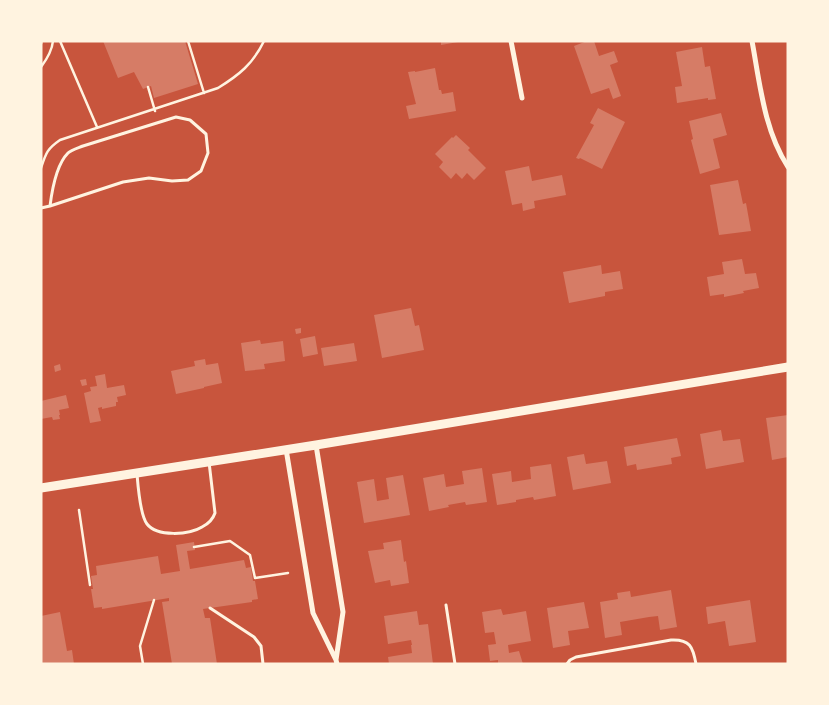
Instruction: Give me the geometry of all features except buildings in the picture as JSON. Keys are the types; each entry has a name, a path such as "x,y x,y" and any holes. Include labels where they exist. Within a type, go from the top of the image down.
{"street":[{"path":"512,41 522,98"},
{"path":"752,41 768,124 779,154 788,167"},
{"path":"41,488 316,445 788,367"},
{"path":"316,445 342,612 337,662"},
{"path":"286,449 313,613 337,662"}],"lane":[{"path":"41,208 50,206 123,182 149,178 172,181 188,180 201,171 208,153 206,134 190,120 176,117 82,146 69,152 60,164 50,206"},
{"path":"136,474 143,516 146,523 163,533 173,534 202,528 213,519 215,514 209,462"},
{"path":"446,604 455,664"},
{"path":"210,608 254,637 261,646 263,664"},
{"path":"567,664 576,657 671,640 686,642 691,646 696,664"}],"path":[{"path":"41,67 52,48 53,41"},
{"path":"60,41 98,128"},
{"path":"188,41 204,93"},
{"path":"41,168 45,154 50,147 60,140 218,88 248,66 259,53 264,41"},
{"path":"148,87 159,122"},
{"path":"79,510 90,585"},
{"path":"194,547 230,542 250,555 255,578 288,573"},
{"path":"143,664 140,646 154,600"}]}
